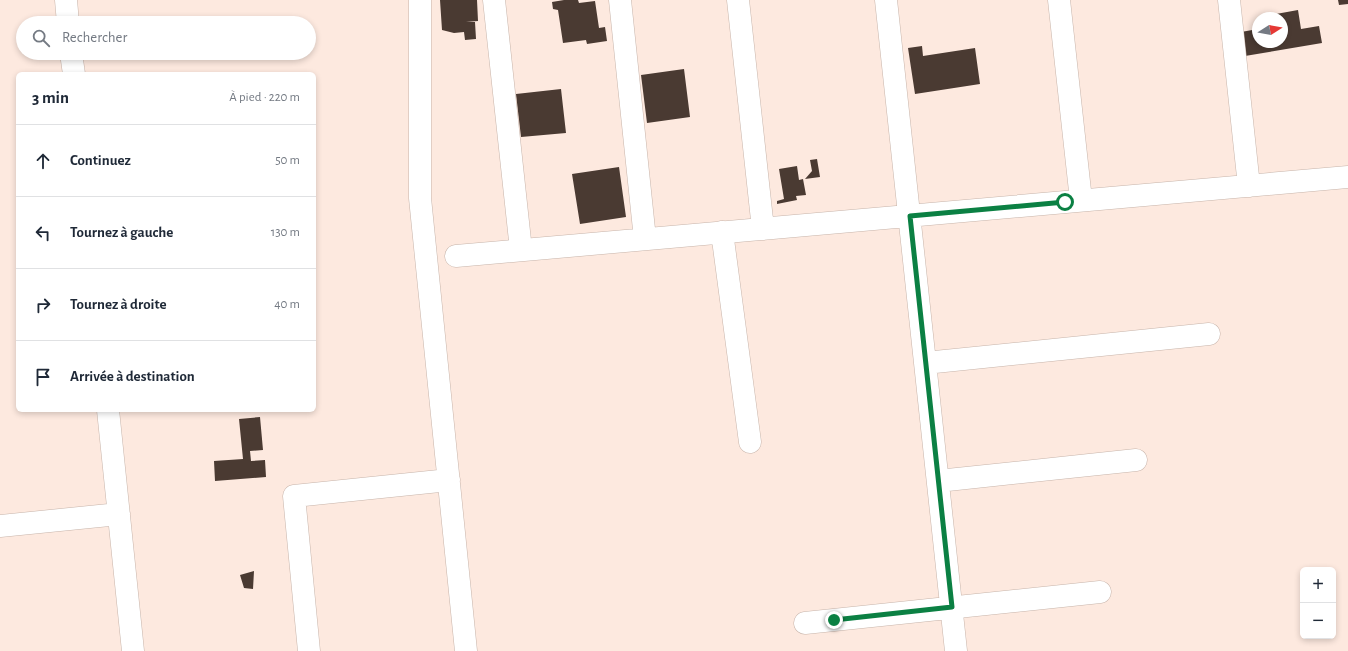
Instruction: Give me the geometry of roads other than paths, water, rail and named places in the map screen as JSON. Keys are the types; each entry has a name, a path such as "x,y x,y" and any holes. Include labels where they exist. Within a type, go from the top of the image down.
{"street":[{"path":"66,0 67,16"},
{"path":"420,0 420,198 466,651"},
{"path":"494,0 521,250"},
{"path":"620,0 645,239"},
{"path":"738,0 763,229"},
{"path":"886,0 956,651"},
{"path":"1059,0 1081,200"},
{"path":"1229,0 1249,186"},
{"path":"72,60 74,72"},
{"path":"456,256 1348,177"},
{"path":"722,232 750,442"},
{"path":"925,363 1209,334"},
{"path":"108,412 133,651"},
{"path":"938,481 1136,460"},
{"path":"309,651 294,496 449,480"},
{"path":"0,526 119,514"},
{"path":"805,623 1100,592"}]}
